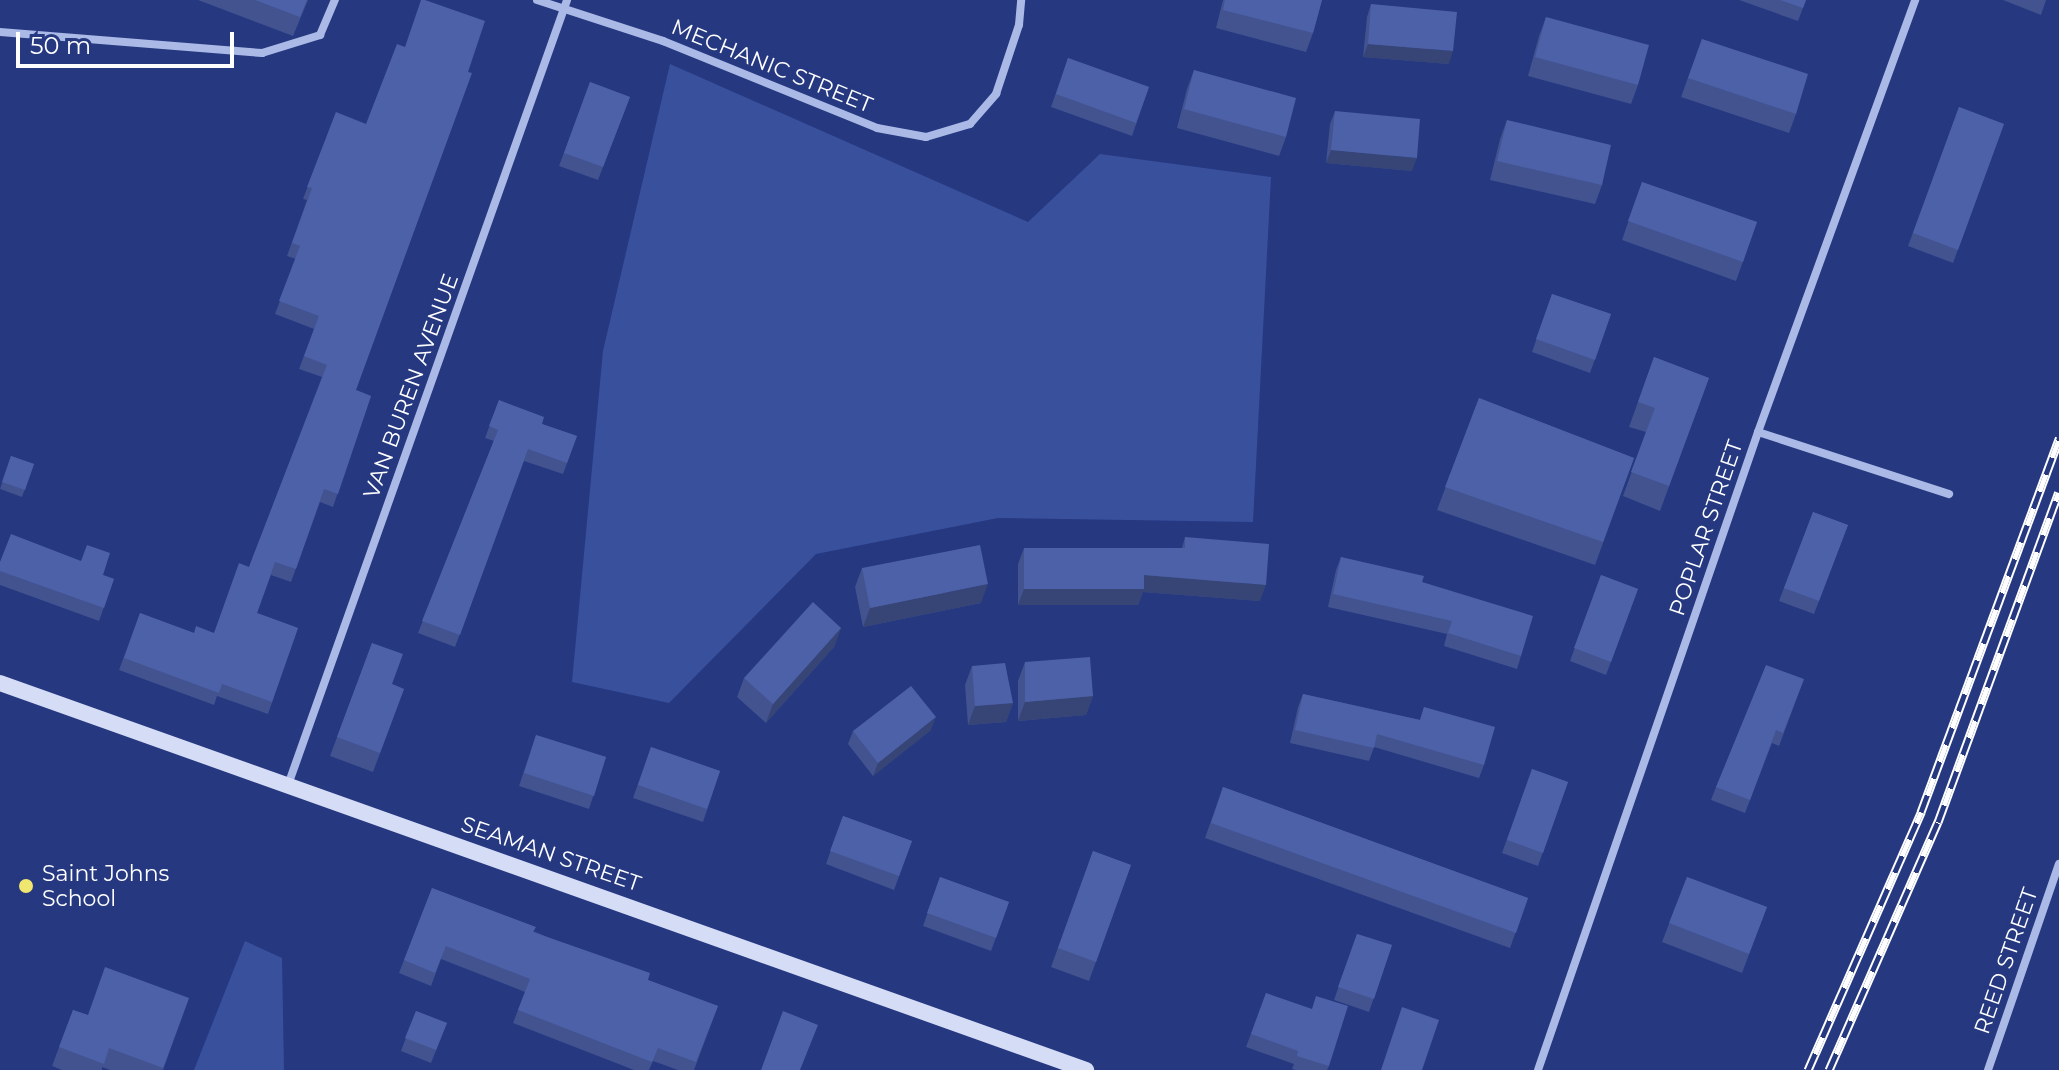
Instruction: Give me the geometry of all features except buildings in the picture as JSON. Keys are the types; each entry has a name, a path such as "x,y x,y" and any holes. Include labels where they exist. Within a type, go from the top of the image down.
{"street":[{"path":"0,32 262,53 320,35 335,0"},
{"name":"MECHANIC STREET","path":"537,0 663,41 877,128 926,137 950,133 970,124 996,94 1019,25 1021,0"},
{"name":"VAN BUREN AVENUE","path":"288,785 567,0"},
{"name":"POPLAR STREET","path":"1538,1070 1758,432 1915,0"},
{"path":"1758,432 1949,494"},
{"name":"SEAMAN STREET","path":"0,683 1086,1070"},
{"name":"REED STREET","path":"1988,1070 2059,864"}],"shaded area":[{"path":"670,64 1028,222 1100,154 1271,177 1253,522 998,518 816,554 669,703 572,682 603,351"},
{"path":"245,941 282,958 284,1070 194,1070"}],"railway":[{"path":"1808,1070 1921,812 2059,438"},
{"path":"1829,1070 1938,822 2059,492"}],"place":[{"name":"Saint Johns School","path":"26,886"}]}
